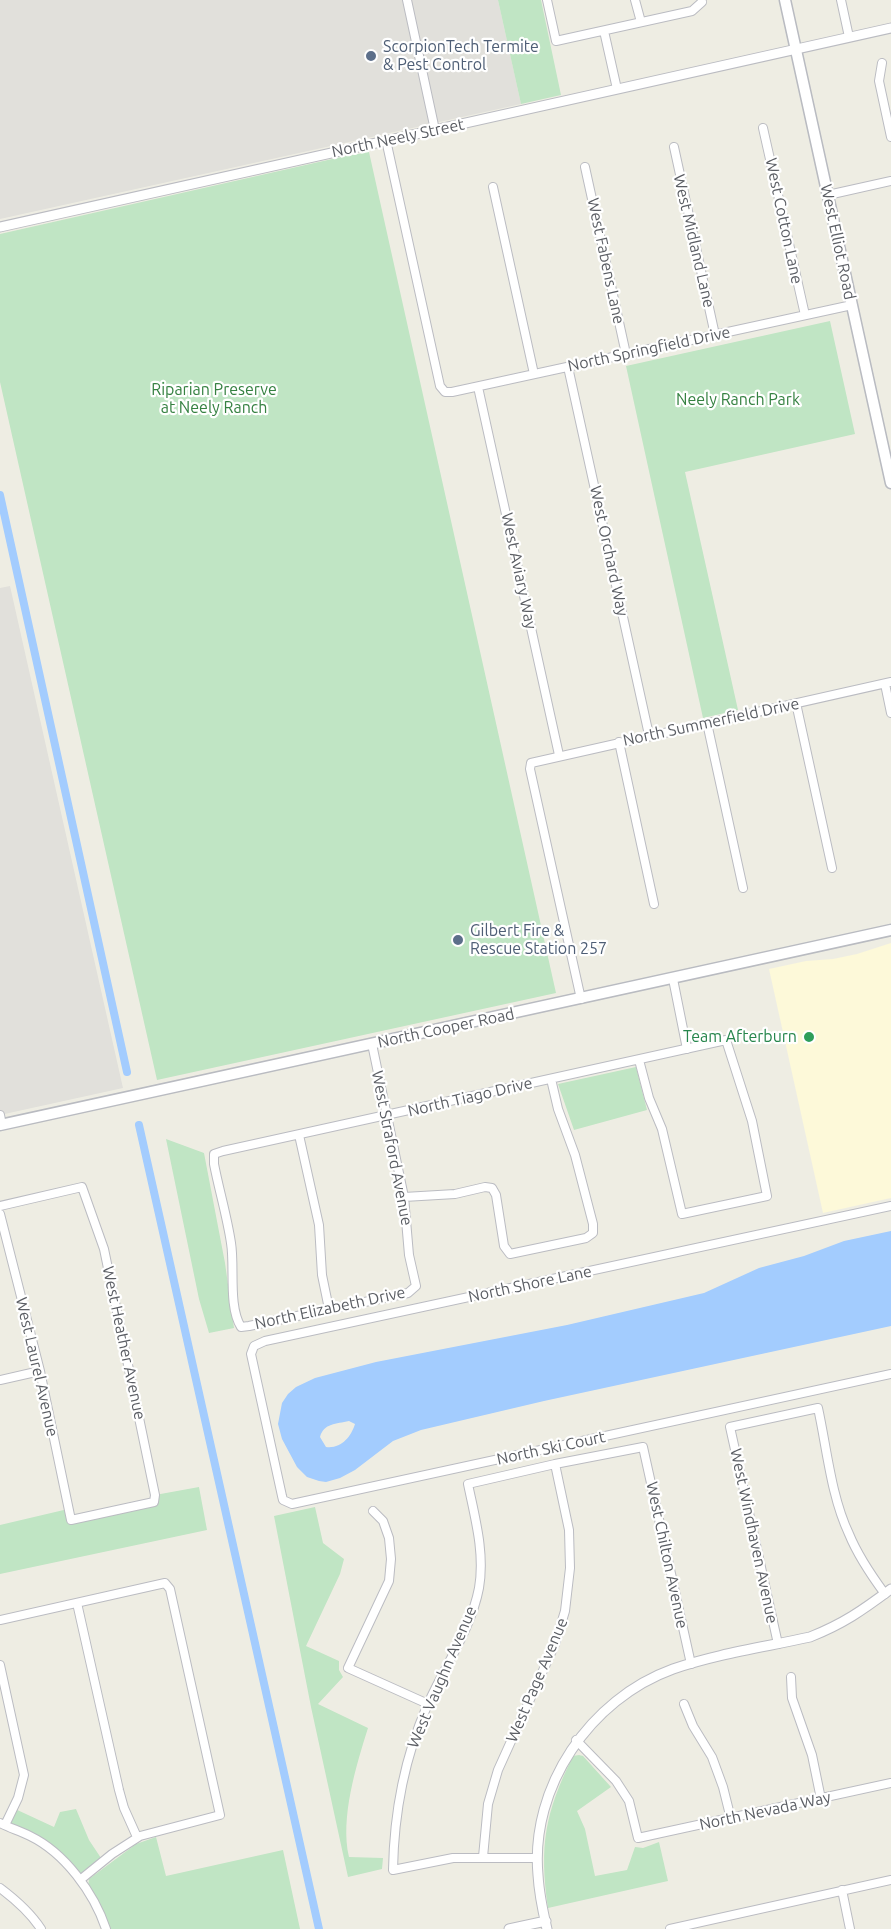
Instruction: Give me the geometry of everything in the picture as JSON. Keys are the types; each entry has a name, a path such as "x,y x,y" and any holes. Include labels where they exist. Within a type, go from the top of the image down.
{"main road":[{"name":"West Elliot Road","path":"785,0 891,481"},
{"name":"North Cooper Road","path":"1,1122 581,999 891,930"}],"street":[{"path":"407,0 435,130"},
{"path":"546,0 556,41 692,11 702,2"},
{"path":"635,0 640,22"},
{"path":"841,0 849,37"},
{"name":"North Neely Street","path":"0,227 891,28"},
{"path":"604,31 617,89"},
{"path":"882,63 879,81 891,137"},
{"name":"West Cotton Lane","path":"762,128 805,315"},
{"name":"North Springfield Drive","path":"386,140 440,386 445,392 478,387 852,305"},
{"name":"West Midland Lane","path":"674,147 715,335"},
{"name":"West Fabens Lane","path":"585,167 626,354"},
{"path":"828,195 891,181"},
{"path":"494,188 534,374"},
{"name":"West Orchard Way","path":"568,367 649,735"},
{"name":"West Aviary Way","path":"478,387 559,755"},
{"path":"888,683 891,713"},
{"name":"North Summerfield Drive","path":"581,999 530,769 531,763 888,683"},
{"path":"796,703 832,868"},
{"path":"707,723 743,888"},
{"path":"619,742 654,904"},
{"path":"673,979 687,1049"},
{"name":"North Tiago Drive","path":"241,1326 233,1292 231,1244 214,1164 214,1154 726,1040 752,1121 767,1196 682,1215 662,1129 649,1098 639,1060"},
{"name":"West Straford Avenue","path":"372,1044 404,1197 409,1255 416,1286"},
{"path":"404,1197 455,1194 485,1187 492,1188 496,1195 504,1246 510,1254 586,1238 593,1233 593,1224 575,1155 558,1109 551,1079"},
{"path":"299,1135 319,1225 322,1275 329,1309"},
{"name":"West Heather Avenue","path":"0,1206 82,1187 104,1249 155,1495 154,1502 71,1520"},
{"name":"North Shore Lane","path":"267,1429 251,1354 254,1346 265,1341 891,1206"},
{"name":"West Laurel Avenue","path":"0,1214 40,1371 71,1520"},
{"name":"North Elizabeth Drive","path":"241,1326 408,1293 416,1286"},
{"path":"0,1380 40,1371"},
{"name":"North Ski Court","path":"267,1429 282,1496 284,1500 292,1504 891,1374"},
{"name":"West Windhaven Avenue","path":"778,1644 730,1427 818,1408 838,1503 848,1532 862,1561 888,1592"},
{"name":"West Chilton Avenue","path":"555,1464 643,1447 691,1664"},
{"name":"West Vaughn Avenue","path":"483,1857 453,1858 393,1870 393,1834 399,1791 414,1737 464,1633 478,1590 481,1561 468,1484 555,1464"},
{"name":"West Page Avenue","path":"483,1857 488,1804 498,1770 555,1644 566,1611 570,1568 568,1530 555,1464"},
{"path":"374,1511 383,1521 389,1538 392,1559 389,1581 348,1668 428,1704"},
{"path":"0,1620 165,1583 170,1589 220,1815 137,1837 80,1880"},
{"path":"509,1929 546,1925 537,1858 546,1803 558,1773 576,1740 606,1709 622,1696 671,1670 810,1637 859,1614 888,1592"},
{"path":"77,1603 119,1790 137,1837"},
{"path":"0,1665 24,1775 18,1798 3,1824 32,1837 48,1848 80,1880 106,1929"},
{"path":"791,1677 792,1698 812,1755 821,1799"},
{"path":"684,1704 693,1726 712,1757 723,1786 731,1819"},
{"name":"North Nevada Way","path":"576,1740 616,1781 629,1801 638,1838 891,1783"},
{"path":"483,1857 537,1858"},
{"path":"670,1929 891,1880"},
{"path":"0,1888 17,1900 41,1929"},
{"path":"842,1890 850,1929"}],"shaded area":[{"path":"0,0 498,0 521,104 0,219"},
{"path":"10,586 123,1088 0,1115 0,588"},
{"path":"891,943 891,1198 823,1213 769,969 857,954"}],"green space":[{"path":"498,0 541,0 561,95 521,104"},
{"name":"Riparian Preserve at Neely Ranch","path":"369,152 556,993 157,1080 0,382 0,234"},
{"name":"Neely Ranch Park","path":"830,321 855,434 685,472 738,710 703,718 626,366"},
{"path":"636,1067 647,1110 574,1130 558,1084"},
{"path":"166,1139 204,1153 225,1263 234,1328 209,1333 199,1299"},
{"path":"199,1487 207,1530 0,1574 0,1525 68,1509 71,1519 154,1502 155,1495"},
{"path":"315,1507 323,1543 344,1559 340,1574 306,1646 339,1661 339,1670 343,1677 318,1704 368,1728 354,1775 348,1809 346,1826 349,1857 383,1858 382,1869 348,1877 311,1707 274,1516"},
{"path":"573,1756 583,1756 611,1787 577,1811 585,1829 595,1876 627,1870 635,1847 643,1848 659,1842 668,1881 548,1908 544,1866 550,1813"},
{"path":"13,1808 54,1827 60,1812 76,1809 89,1840 103,1861 80,1880 32,1837 5,1825"},
{"path":"156,1837 166,1876 283,1850 300,1929 110,1929 88,1887 89,1879 136,1844"}],"water":[{"path":"891,1231 891,1326 421,1430 393,1441 355,1470 326,1482 307,1477 297,1467 282,1439 278,1424 282,1403 296,1387 315,1378 376,1362 567,1325 704,1293 759,1268 804,1256 844,1241","holes":["349,1421 355,1424 348,1438 336,1446 326,1447 320,1437 324,1429 331,1425"]}],"waterway":[{"path":"0,495 127,1072"},
{"path":"139,1125 319,1929"}],"place":[{"name":"ScorpionTech Termite & Pest Control","path":"371,56"},
{"name":"Gilbert Fire & Rescue Station 257","path":"458,940"},
{"name":"Team Afterburn","path":"809,1037"}]}
